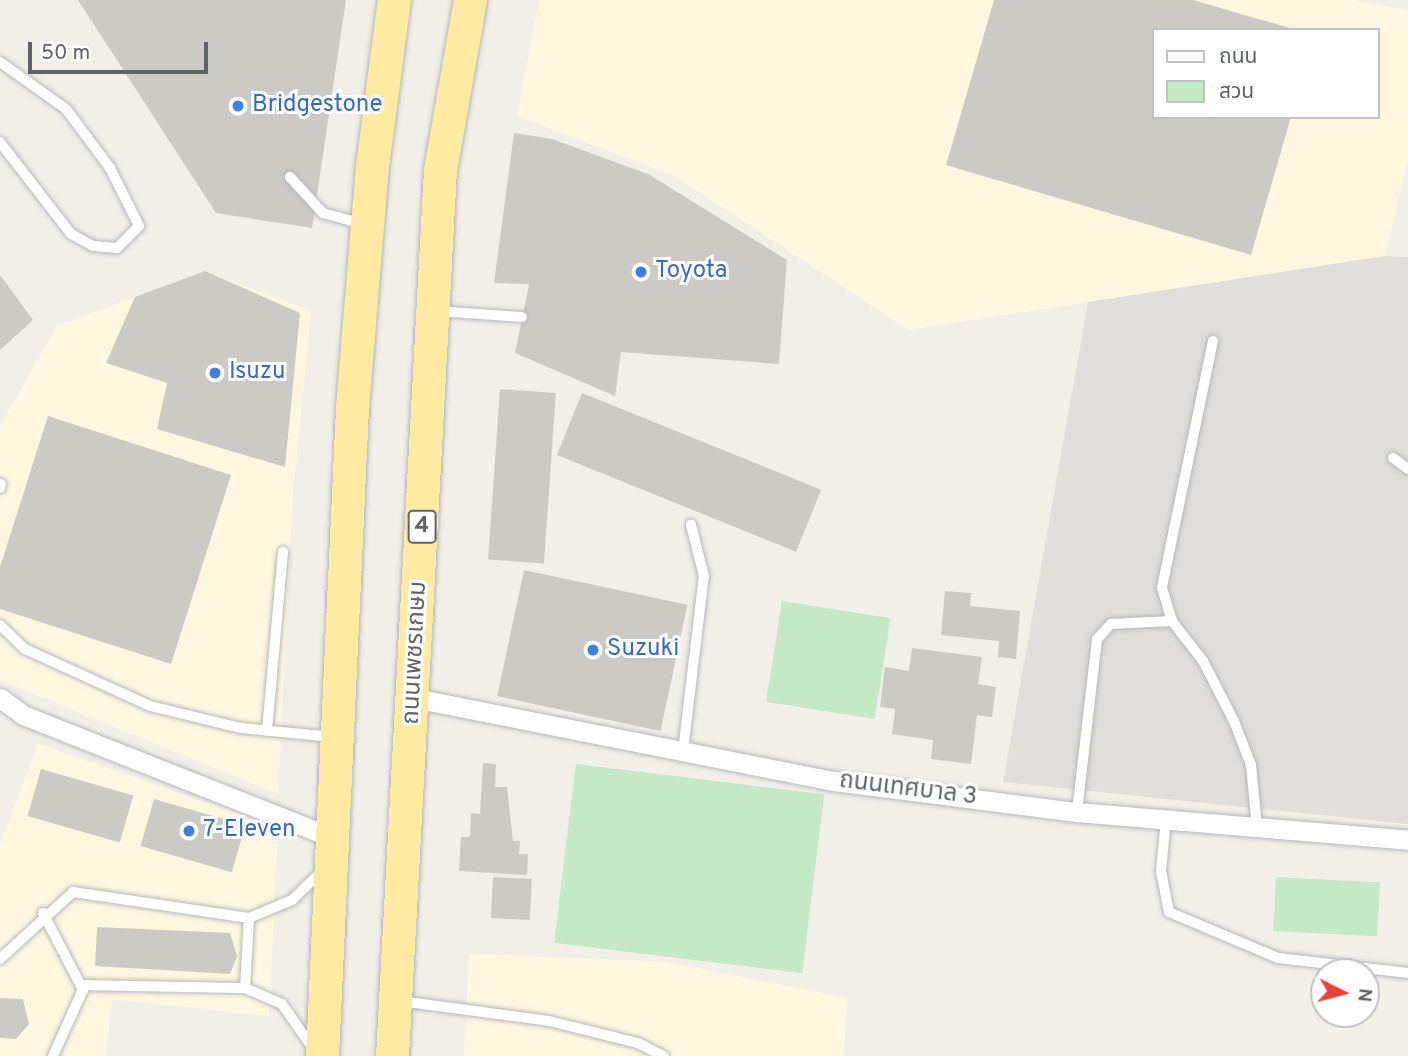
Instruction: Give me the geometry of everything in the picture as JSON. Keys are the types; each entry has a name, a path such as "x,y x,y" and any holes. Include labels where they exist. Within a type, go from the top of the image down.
{"highway":[{"path":"320,1056 367,224 394,0"},
{"name":"ถนนเพชรเกษม","path":"392,1056 414,698 440,170 470,0"}],"street":[{"path":"0,698 23,715 330,851"},
{"name":"ถนนเทศบาล 3","path":"414,698 834,781 1077,812 1408,842"}],"lane":[{"path":"0,62 66,109 110,168 139,226 117,248 93,246 71,234 0,142"},
{"path":"290,177 323,213 367,224"},
{"path":"432,311 522,317"},
{"path":"1213,341 1162,588 1172,621 1203,662 1234,721 1251,765 1257,827"},
{"path":"1393,458 1408,470"},
{"path":"682,751 704,576 691,525"},
{"path":"267,731 283,552"},
{"path":"1077,812 1097,639 1111,624 1172,621"},
{"path":"0,625 25,649 150,706 267,731 337,738"},
{"path":"1166,819 1161,871 1169,912 1279,958 1408,973"},
{"path":"0,959 14,953 43,913 73,892 249,918 292,900 330,851"},
{"path":"43,913 83,990"},
{"path":"245,988 249,918"},
{"path":"83,990 245,988 282,1004 320,1056"},
{"path":"53,1056 83,990"},
{"path":"396,1001 549,1021 638,1043 664,1056"},
{"path":"638,1043 638,1056"}],"shaded area":[{"path":"539,0 1352,0 1408,10 1408,160 1385,256 908,330 677,177 517,116"},
{"path":"1385,256 1408,257 1408,824 1003,782 1088,302"},
{"path":"205,271 311,311 293,494 278,794 0,680 0,426 57,326"},
{"path":"38,744 278,827 269,1016 112,999 106,1056 0,1056 0,844"},
{"path":"469,954 666,962 847,998 844,1056 464,1056"}],"green space":[{"path":"782,601 891,618 875,719 766,702"},
{"path":"576,764 824,794 802,973 554,943"},
{"path":"1276,877 1380,882 1377,936 1273,931"}],"building":[{"name":"Bridgestone","path":"78,0 346,0 312,228 216,213"},
{"path":"994,0 1193,0 1290,28 1152,28 1152,119 1290,119 1251,255 946,165"},
{"name":"Toyota","path":"514,133 552,139 648,174 787,260 779,364 621,352 615,396 515,353 529,284 494,283"},
{"name":"Isuzu","path":"205,271 300,313 285,467 157,429 167,383 106,363 135,297"},
{"path":"0,275 33,320 0,350"},
{"path":"500,389 556,393 544,563 488,560"},
{"path":"582,393 821,490 796,552 557,455"},
{"path":"48,416 231,475 171,664 0,609 0,567"},
{"name":"Suzuki","path":"524,570 687,605 661,731 497,696"},
{"path":"945,591 971,593 970,606 1020,611 1016,659 998,657 999,641 941,635"},
{"path":"912,648 982,657 978,684 996,687 992,717 977,715 971,764 931,759 933,740 892,734 895,709 880,707 885,667 909,671"},
{"path":"483,763 496,764 495,787 507,787 513,841 520,841 519,854 528,854 527,875 459,871 461,837 470,837 471,813 480,814"},
{"path":"41,769 133,795 120,843 27,816"},
{"path":"154,799 245,825 232,872 140,846"},
{"path":"493,877 532,879 530,920 491,918"},
{"path":"97,927 230,933 237,956 230,974 95,966"},
{"path":"0,998 23,999 29,1024 16,1039 0,1038"}],"place":[{"name":"Bridgestone","path":"238,106"},
{"name":"Toyota","path":"641,272"},
{"name":"Isuzu","path":"215,373"},
{"name":"Suzuki","path":"593,650"},
{"name":"7-Eleven","path":"189,831"}]}
